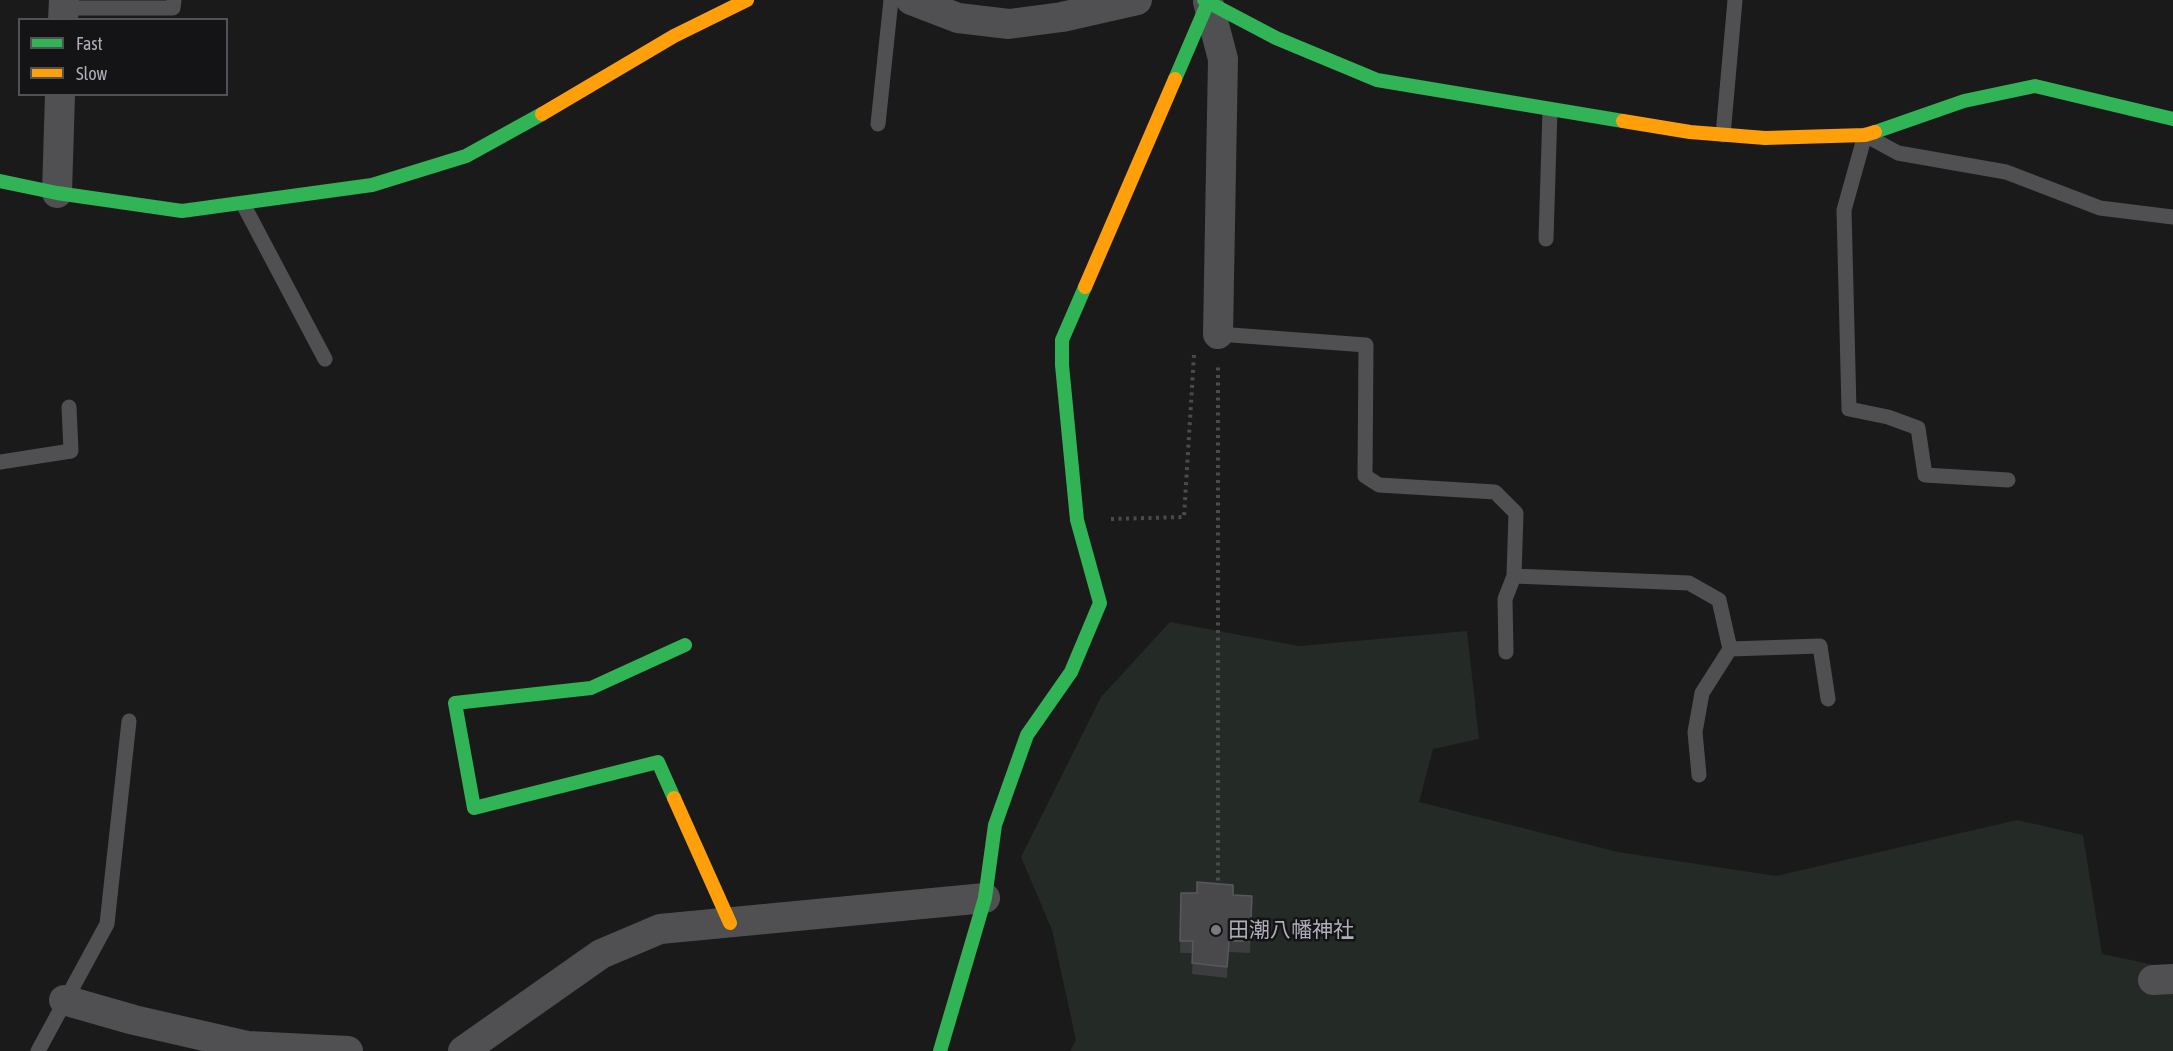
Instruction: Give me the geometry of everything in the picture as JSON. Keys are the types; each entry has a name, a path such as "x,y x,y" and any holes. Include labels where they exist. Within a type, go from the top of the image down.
{"street":[{"path":"0,181 57,193 182,211 372,185 466,156 560,104 674,36 747,0"},
{"path":"928,3 958,18 1009,24 1062,17 1137,0"},
{"path":"1207,1 1276,38 1377,80 1550,110 1723,135 1765,138 1865,135 1964,101 2035,86 2173,119"},
{"path":"1207,1 1223,59 1218,334"},
{"path":"940,1051 985,898 995,825 1027,735 1071,672 1100,603 1077,520 1062,365 1062,340 1207,1"},
{"path":"57,193 60,96"},
{"path":"685,645 591,688 455,703 474,808 658,762 730,923"},
{"path":"463,1051 601,954 660,929 985,898"},
{"path":"64,1000 248,1048 348,1051"}],"lane":[{"path":"63,9 173,8 174,0"},
{"path":"878,124 891,0"},
{"path":"1723,135 1735,0"},
{"path":"1546,238 1550,110"},
{"path":"2008,480 1925,475 1918,428 1888,417 1849,409 1844,210 1865,135 1898,153 2006,172 2100,208 2173,217"},
{"path":"243,204 325,359"},
{"path":"1218,334 1366,345 1365,476 1379,485 1495,492 1516,513 1514,576 1505,599 1506,652"},
{"path":"0,462 71,451 69,407"},
{"path":"1514,576 1689,583 1719,600 1730,649 1702,693 1695,732 1699,775"},
{"path":"1730,649 1820,646 1828,699"},
{"path":"38,1051 107,924 129,721"}],"path":[{"path":"1077,520 1184,517 1195,335 1218,334 1218,895"}],"shaded area":[{"path":"1170,622 1299,646 1467,631 1479,739 1433,749 1419,802 1618,852 1776,876 2017,820 2083,835 2102,954 2173,969 2173,1051 1070,1051 1076,1040 1052,930 1021,857 1101,697"}],"building":[{"name":"田潮八幡神社","path":"1197,882 1233,885 1233,895 1252,896 1250,941 1229,941 1227,967 1192,963 1193,941 1180,941 1181,893 1197,893"}],"traffic: fast":[{"path":"1204,0 1276,38 1377,80 1623,121"},
{"path":"1175,79 1209,0"},
{"path":"1875,132 1964,101 2035,86 2173,119"},
{"path":"0,181 57,193 182,211 372,185 466,156 542,114"},
{"path":"940,1051 985,898 995,825 1027,735 1071,672 1100,603 1077,520 1062,365 1062,340 1085,287"},
{"path":"674,798 658,762 474,808 455,703 591,688 685,645"}],"traffic: slow":[{"path":"542,114 674,36 747,0"},
{"path":"1085,287 1175,79"},
{"path":"1623,121 1690,132 1765,138 1865,135 1875,132"},
{"path":"674,798 730,923"}],"place":[{"name":"田潮八幡神社","path":"1216,930"}]}
